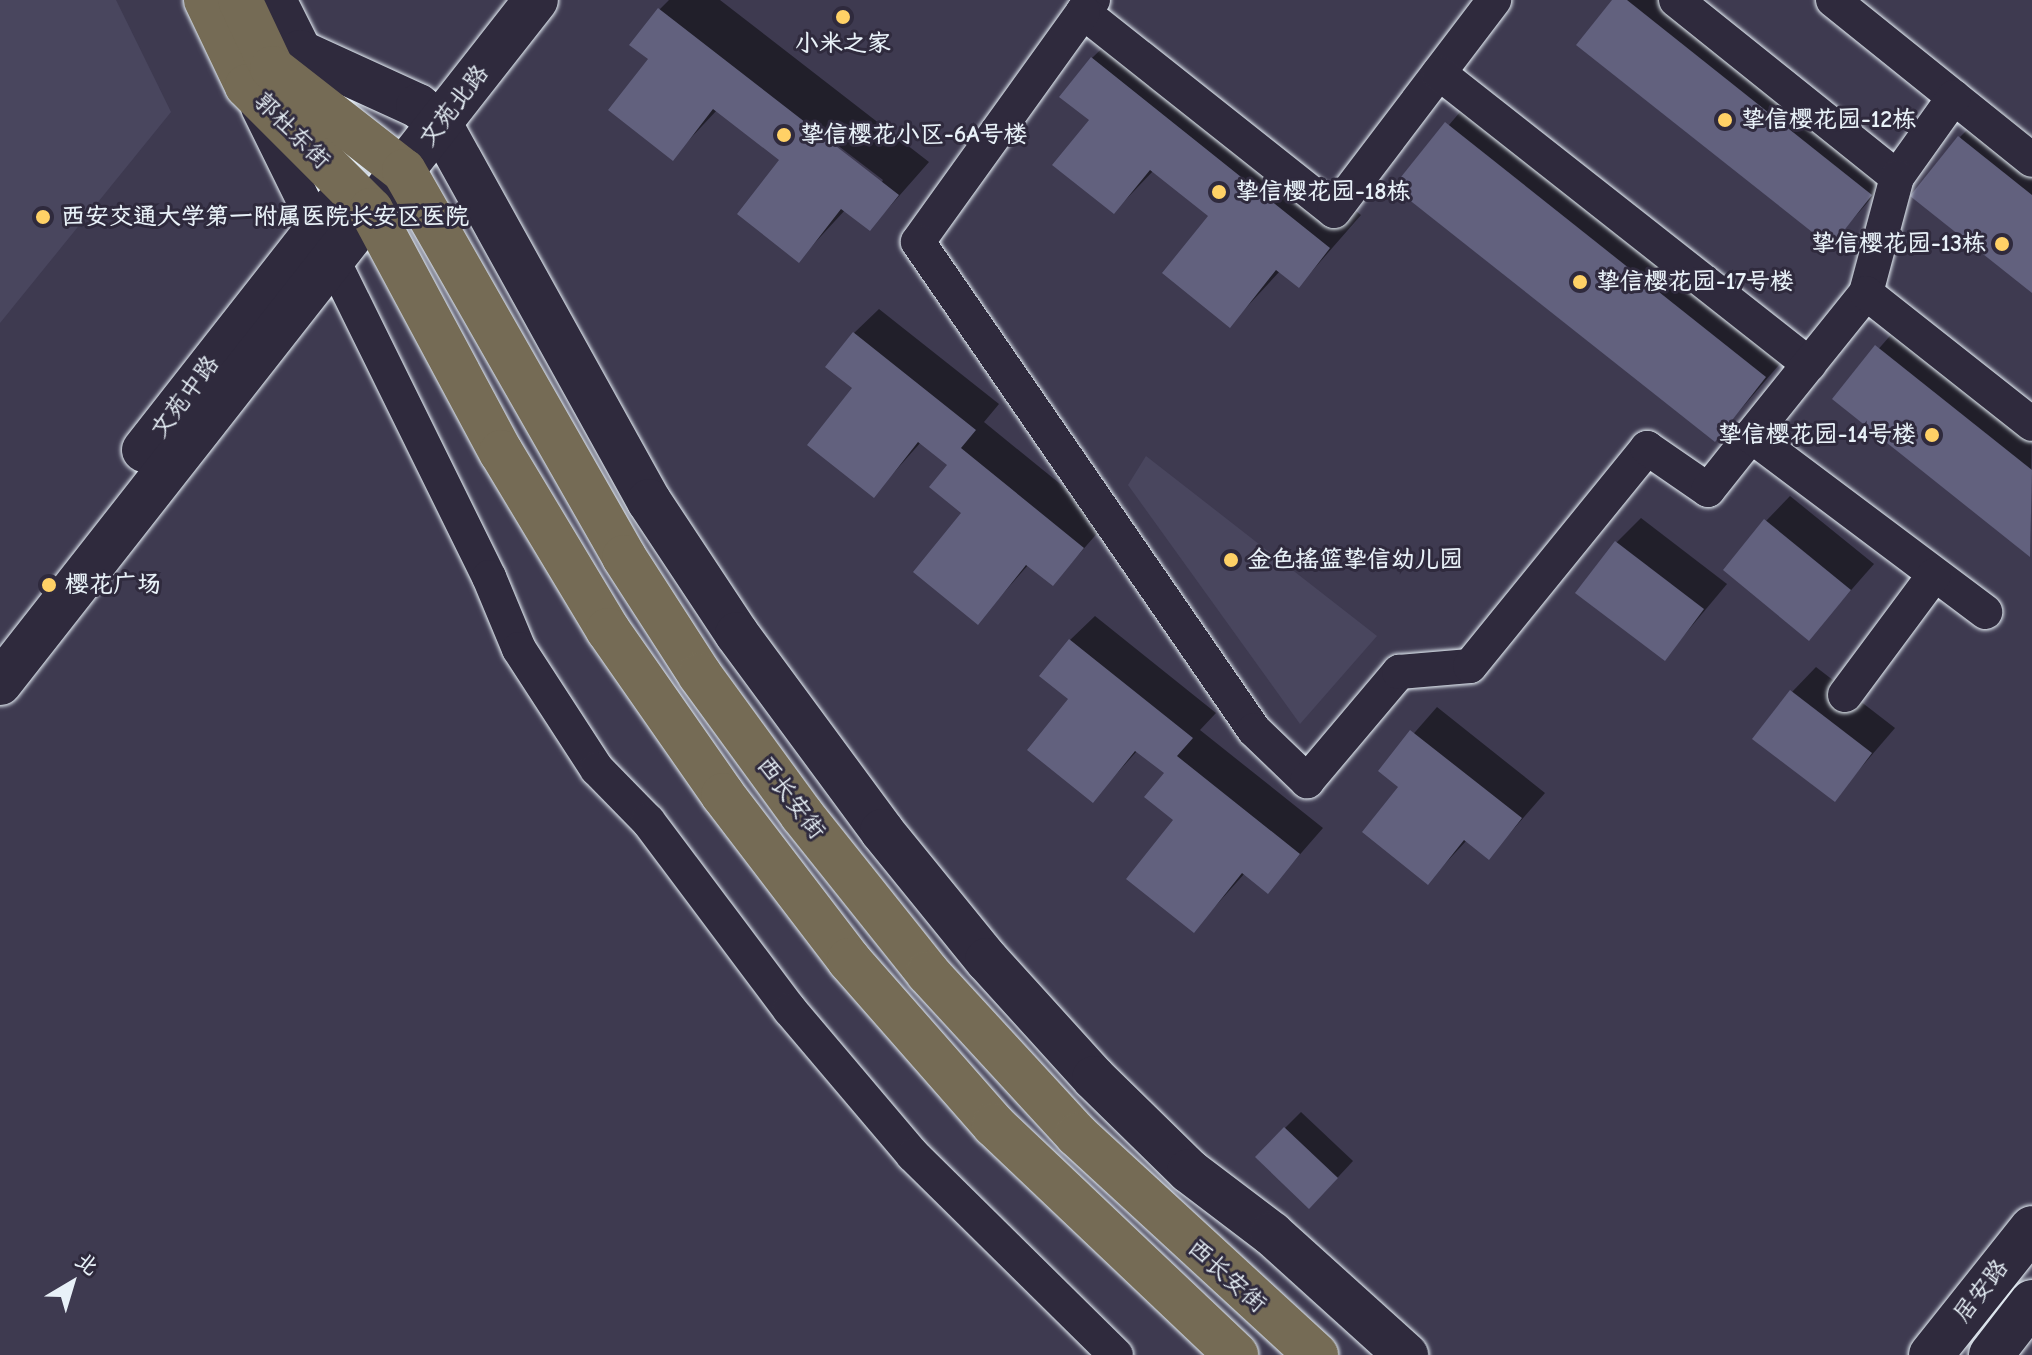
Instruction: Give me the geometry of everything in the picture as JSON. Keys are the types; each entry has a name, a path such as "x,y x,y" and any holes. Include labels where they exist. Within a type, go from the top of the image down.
{"main road":[{"name":"郭杜东街","path":"206,0 247,86 360,199"},
{"name":"郭杜东街","path":"240,0 272,68 393,162"},
{"name":"西长安街","path":"393,162 624,557 700,675 802,815 928,973 1077,1135 1316,1355"},
{"path":"360,199 501,452 608,630 733,808 849,960 994,1125 1236,1355"}],"street":[{"path":"274,0 300,52 429,115 649,501 737,634 882,831 987,960 1094,1078 1189,1171 1272,1234 1406,1355"},
{"name":"文苑北路","path":"429,115 499,0"},
{"name":"文苑北路","path":"393,162 429,115 536,0"},
{"path":"1494,0 1334,211 1088,6 918,242 1254,730 1307,781 1399,672 1470,666 1647,448 1708,490 1866,293 1897,177 1954,97"},
{"path":"1676,0 1897,177"},
{"path":"1833,0 2032,160"},
{"path":"1439,73 1809,364"},
{"path":"247,86 489,577 519,649 597,769 648,821 790,1010 913,1155 1116,1355"},
{"name":"文苑中路","path":"0,683 325,243 393,162"},
{"name":"文苑中路","path":"0,649 111,493 325,243"},
{"path":"1866,293 2032,424"},
{"path":"1751,436 1985,612"},
{"path":"1845,695 1934,575"},
{"name":"居安路","path":"1931,1355 2032,1228"},
{"name":"居安路","path":"1991,1355 2032,1302"}],"shaded area":[{"name":"西安交通大学第一附属医院长安区医院","path":"0,0 116,0 171,112 0,323"},
{"name":"金色摇篮挚信幼儿园","path":"1146,456 1377,636 1300,724 1128,485"}],"building":[{"name":"挚信樱花园-12栋","path":"1612,0 1627,0 1872,195 1831,247 1576,45"},
{"name":"挚信樱花小区-6A号楼","path":"658,8 899,195 870,231 841,209 799,263 737,214 779,160 713,109 673,161 608,110 648,59 629,45"},
{"name":"挚信樱花园-18栋","path":"1091,57 1330,248 1299,288 1276,270 1230,328 1162,273 1208,216 1150,170 1114,214 1052,165 1089,120 1059,97"},
{"name":"挚信樱花园-17号楼","path":"1445,122 1766,377 1715,442 1393,187"},
{"name":"挚信樱花园-13栋","path":"1958,136 2032,195 2032,293 1910,196"},
{"path":"853,332 976,430 961,448 1084,548 1053,586 1026,565 978,625 913,572 961,513 929,487 947,465 918,442 874,498 807,445 852,388 825,367"},
{"name":"挚信樱花园-14号楼","path":"1875,345 2032,470 2030,557 1832,399"},
{"path":"1764,519 1851,590 1809,641 1723,570"},
{"path":"1615,541 1704,609 1665,661 1575,593"},
{"path":"1069,639 1193,738 1177,756 1300,854 1268,894 1242,873 1194,933 1126,879 1173,820 1144,797 1164,773 1135,751 1093,803 1027,750 1068,699 1039,676"},
{"path":"1790,690 1872,753 1835,802 1752,739"},
{"path":"1410,730 1522,818 1489,860 1464,840 1428,885 1362,832 1398,787 1378,771"},
{"path":"1284,1127 1338,1178 1309,1209 1255,1157"}],"place":[{"name":"小米之家","path":"843,17"},
{"name":"挚信樱花园-12栋","path":"1725,120"},
{"name":"挚信樱花小区-6A号楼","path":"784,135"},
{"name":"挚信樱花园-18栋","path":"1219,192"},
{"name":"西安交通大学第一附属医院长安区医院","path":"43,217"},
{"name":"挚信樱花园-13栋","path":"2002,244"},
{"name":"挚信樱花园-17号楼","path":"1580,282"},
{"name":"挚信樱花园-14号楼","path":"1932,435"},
{"name":"金色摇篮挚信幼儿园","path":"1231,560"},
{"name":"樱花广场","path":"49,585"}]}
